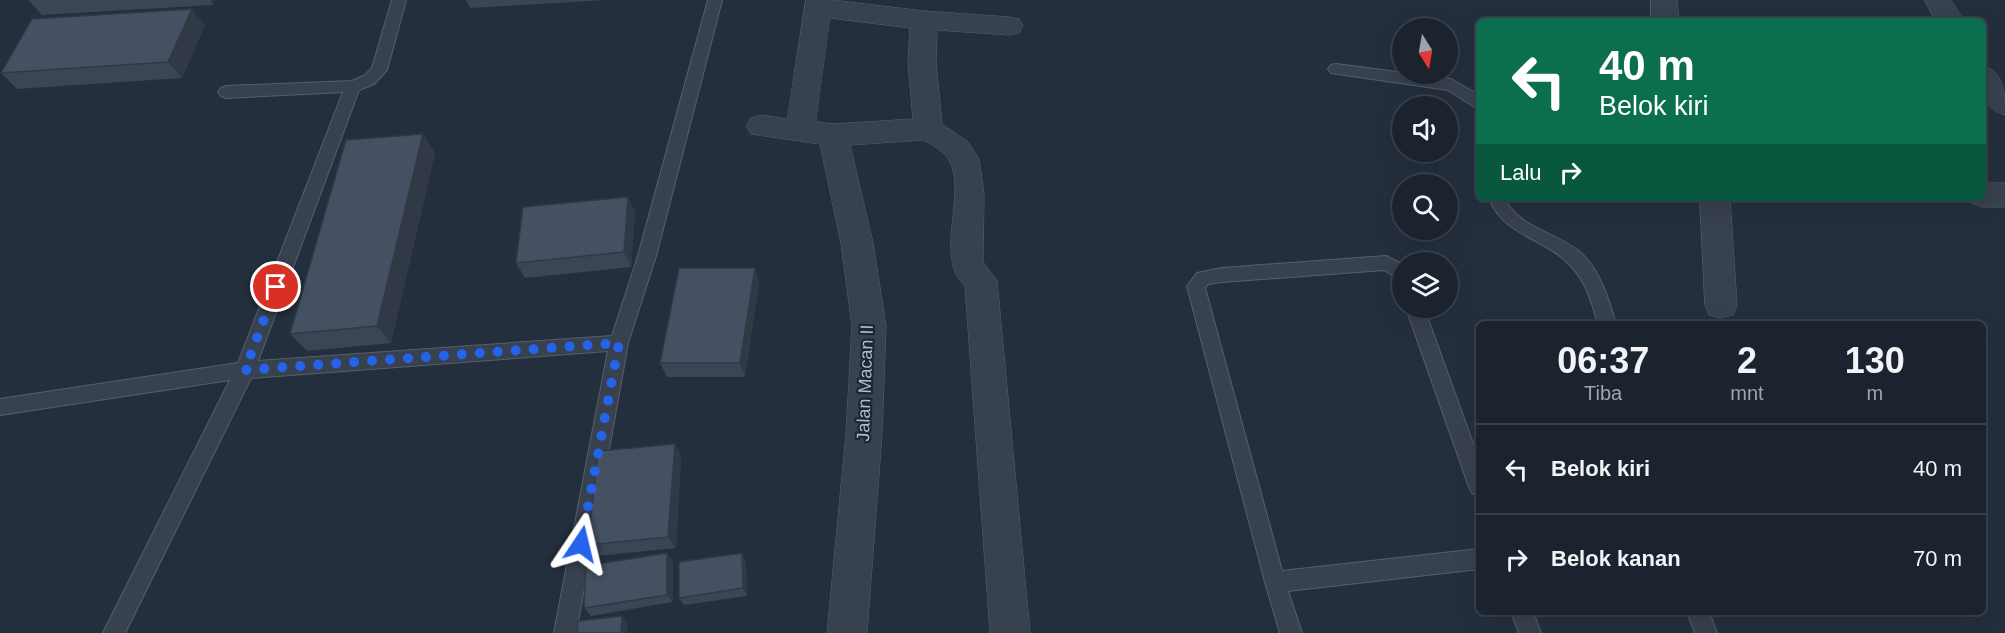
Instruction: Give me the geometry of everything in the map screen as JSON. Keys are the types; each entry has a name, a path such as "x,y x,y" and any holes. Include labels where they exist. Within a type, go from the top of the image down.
{"street":[{"path":"1664,0 1665,18"},
{"path":"1938,0 1948,18"},
{"path":"817,133 819,4 924,20 1009,26"},
{"path":"924,20 922,63 928,129"},
{"path":"1986,63 2005,64"},
{"path":"1986,79 2005,105"},
{"path":"761,126 817,133 928,129 955,147 964,159 967,174 967,261 972,273 981,281 1010,633"},
{"name":"Jalan Macan II","path":"817,133 858,243 869,326 864,434 847,633"},
{"path":"1986,195 2005,195"},
{"path":"1715,201 1721,305"}],"lane":[{"path":"226,92 353,86 369,80 379,70 399,0"},
{"path":"565,633 619,343 650,245 715,0"},
{"path":"1336,69 1451,85 1469,94 1476,101"},
{"path":"114,633 245,370 353,86"},
{"path":"1497,201 1498,205 1513,221 1540,235 1575,258 1593,283 1606,321"},
{"path":"1292,633 1275,582 1196,286 1203,278 1221,275 1386,263 1392,266"},
{"path":"1419,318 1476,479"},
{"path":"0,407 245,370 619,343"},
{"path":"1275,582 1476,559"},
{"path":"1523,615 1530,633"},
{"path":"1699,615 1706,633"}],"building":[{"path":"192,9 168,62 1,73 32,19"},
{"path":"423,134 377,326 290,334 346,140"},
{"path":"628,197 624,252 516,263 523,207"},
{"path":"679,268 755,268 740,363 660,363"},
{"path":"675,444 668,537 588,545 598,451"},
{"path":"667,553 667,595 584,608 586,566"},
{"path":"742,553 743,588 679,598 679,562"},
{"path":"622,616 621,633 577,633 578,621"}],"route":[{"path":"276,287 245,370 619,343 581,544"}]}
